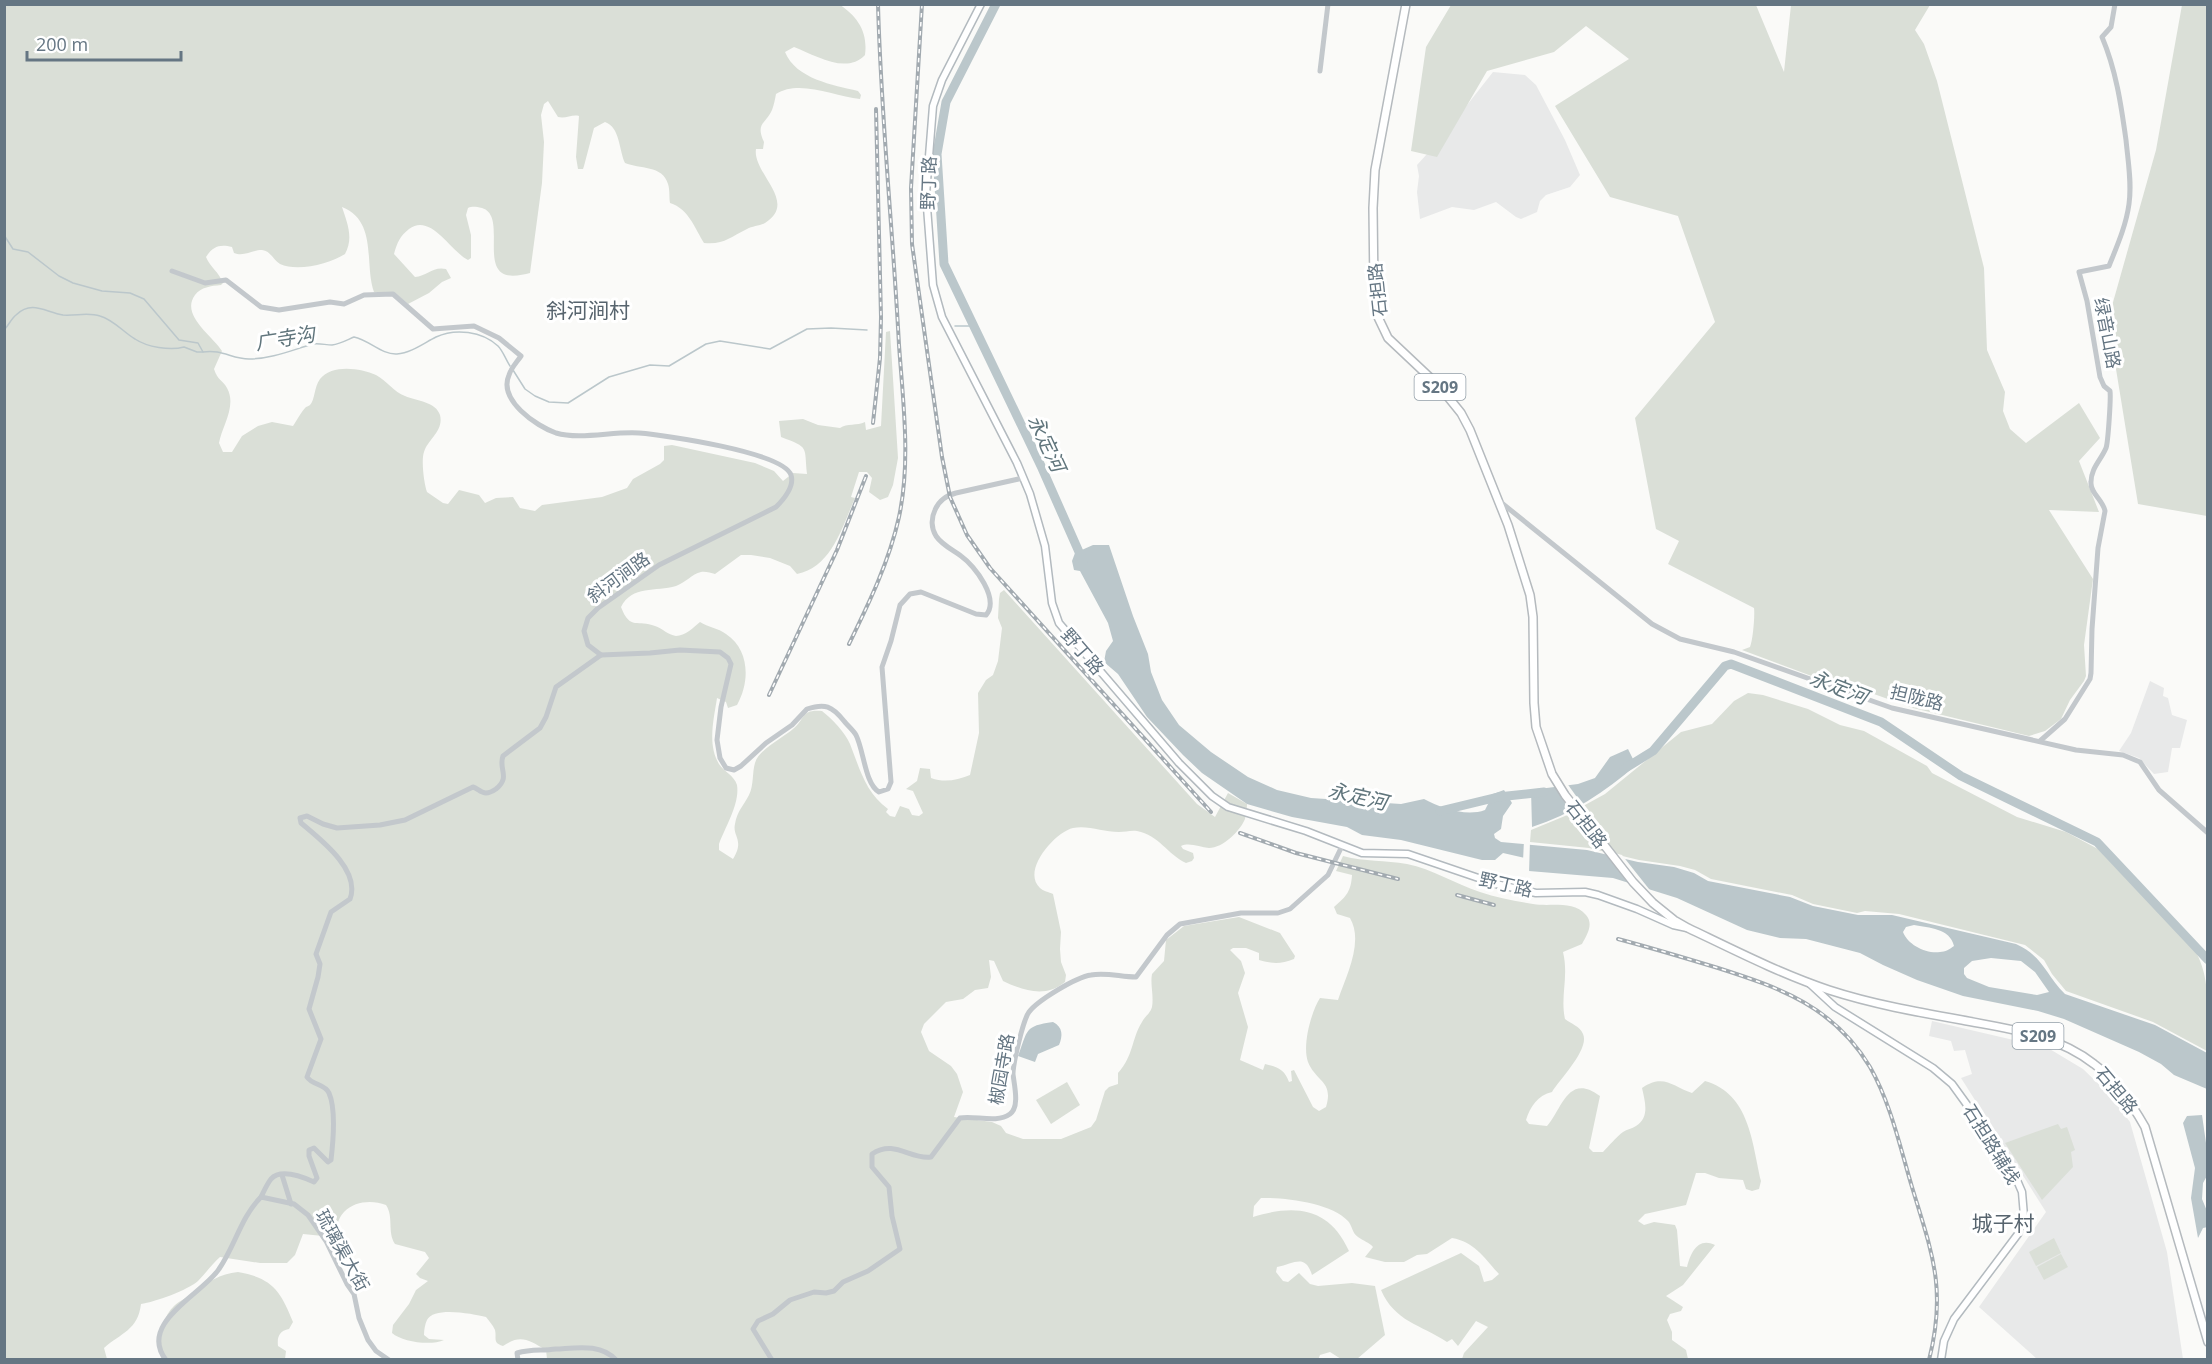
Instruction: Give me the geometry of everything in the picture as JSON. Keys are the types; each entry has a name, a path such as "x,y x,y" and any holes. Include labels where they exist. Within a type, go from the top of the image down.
{"main road":[{"name":"野丁路","path":"981,4 942,80 933,106 926,194 933,285 942,317 1030,494 1045,546 1052,603 1059,623 1179,763 1212,796 1228,807 1306,831 1362,853 1408,854 1496,884 1536,893 1585,892 1637,909 1673,925 1688,928"},
{"name":"石担路","path":"1406,4 1375,170 1374,290 1377,315 1388,338 1440,387 1461,413 1519,556 1530,595 1536,727 1552,774 1565,795 1633,882 1653,903 1688,928 1808,982 1870,1001 2029,1033 2072,1050 2102,1070 2126,1096 2147,1132 2208,1342"},
{"name":"石担路辅线","path":"1808,982 1834,1007 1933,1068 1952,1084 2016,1178 2022,1192 2024,1216 2018,1234 1954,1319 1946,1335 1941,1359"}],"street":[{"path":"1320,71 1328,4"},
{"name":"绿音山路","path":"2040,741 2065,719 2091,674 2098,548 2105,511 2090,486 2095,465 2108,445 2108,417 2111,400 2110,391 2104,387 2100,377 2087,301 2079,272 2109,266 2123,229 2129,204 2130,170 2120,90 2102,37 2110,27 2115,4"},
{"name":"斜河涧路","path":"172,271 205,283 226,280 261,307 279,310 330,302 344,304 364,295 393,294 433,329 474,326 499,338 521,356 508,376 507,386 511,400 531,420 557,433 579,435 639,433 694,441 752,453 782,466 791,475 789,491 776,507 659,565 598,608 588,618 584,631 588,645 601,655"},
{"path":"166,1359 161,1353 160,1333 172,1313 219,1270 248,1214 270,1180 275,1176 299,1175 314,1182 317,1178 316,1172 309,1152 314,1148 324,1160 328,1162 331,1160 334,1126 329,1093 309,1081 307,1077 321,1039 309,1005 320,964 316,954 326,923 331,912 345,905 352,895 343,861 301,823 300,818 307,816 337,828 380,825 405,820 472,787 486,793 490,792 501,783 504,776 501,761 503,756 540,728 556,687 601,655 680,650 720,652 728,658 731,664 721,707 717,740 720,758 726,768 734,770 741,766 766,743 792,726 807,709 827,706 836,711 855,735 871,783 876,790 886,791 891,782 882,667 900,605 910,594 921,592 976,615 986,615 990,606 989,594 974,570 964,558 935,535 932,521 936,507 947,496 956,493 1023,478"},
{"name":"担陇路","path":"1497,499 1652,624 1680,639 1734,652 1892,708 2076,750 2123,755 2140,762 2159,790 2208,833"},
{"name":"椒园寺路","path":"772,1359 753,1329 758,1321 773,1314 790,1300 814,1292 834,1291 843,1282 868,1271 900,1249 892,1216 889,1187 872,1167 872,1154 896,1149 919,1157 931,1157 960,1118 999,1118 1013,1111 1016,1093 1014,1063 1028,1014 1035,1006 1077,978 1093,974 1136,977 1167,935 1184,922 1241,913 1284,912 1328,875 1342,846"},
{"path":"282,1175 291,1204"},
{"name":"琉璃渠大街","path":"261,1197 294,1204 304,1210 326,1241 354,1294 359,1318 369,1340 376,1351 388,1359"},
{"path":"518,1359 517,1353 532,1349 554,1350 576,1347 608,1352 616,1359"}],"shaded area":[{"path":"839,4 852,14 860,26 865,39 865,55 857,61 840,63 794,47 785,52 790,61 806,75 858,91 861,95 860,99 806,88 785,90 776,94 770,115 761,127 763,149 756,149 760,168 776,197 777,206 774,215 765,223 749,228 727,240 704,243 687,215 670,203 669,186 665,178 656,171 625,163 614,129 605,122 594,128 583,169 578,169 576,157 579,116 558,117 548,101 544,104 541,115 544,142 542,183 530,273 508,275 502,273 497,267 492,219 489,212 475,207 468,208 466,215 471,235 471,258 468,260 433,229 425,226 417,225 401,237 394,254 415,277 441,268 446,269 451,278 408,304 394,292 374,292 368,245 361,222 342,207 349,230 348,248 345,254 331,261 313,266 295,267 280,264 268,252 262,250 241,254 234,253 232,247 220,246 211,250 206,257 223,283 200,290 191,303 195,318 222,351 214,369 230,395 230,409 219,443 223,452 232,452 242,436 258,426 272,422 293,426 304,409 312,403 320,379 332,371 347,369 376,375 401,394 435,407 438,411 440,426 426,447 423,466 427,492 443,503 448,504 459,490 479,495 485,503 496,498 513,497 520,508 535,511 542,505 602,497 627,488 633,479 660,464 664,460 664,446 672,445 755,463 774,471 783,481 793,473 807,474 804,449 797,443 781,437 779,421 803,419 818,425 840,428 865,422 866,430 881,426 886,332 890,331 898,458 893,485 888,497 880,500 869,492 872,478 867,472 859,472 851,497 855,498 840,533 827,555 809,570 797,574 790,566 770,558 741,555 715,574 701,572 676,586 638,592 631,595 621,607 631,622 649,624 676,636 686,633 700,622 726,634 740,649 746,677 741,696 737,705 728,708 726,702 717,698 713,723 712,740 715,757 737,785 734,808 719,844 719,850 733,859 736,853 738,843 736,819 751,791 757,758 766,748 793,729 810,711 822,711 842,730 869,788 888,809 886,812 890,816 895,817 900,806 909,809 912,815 919,816 923,813 913,791 906,789 917,781 920,768 930,769 931,778 946,781 970,775 979,733 978,693 986,680 993,675 998,661 1002,628 998,618 999,599 1000,593 1004,590 1197,804 1215,817 1228,793 1247,804 1247,808 1245,819 1239,829 1220,845 1209,848 1181,846 1193,853 1192,861 1186,863 1151,836 1137,831 1119,832 1084,827 1073,828 1050,844 1037,863 1035,881 1041,889 1053,894 1061,932 1061,962 1066,975 1065,982 1058,987 1043,991 1019,988 1003,981 994,961 989,960 991,977 988,988 975,990 963,999 946,1002 924,1024 921,1032 929,1051 951,1066 957,1074 963,1092 954,1117 992,1122 1001,1126 1006,1133 1023,1139 1061,1139 1091,1127 1096,1120 1105,1091 1118,1084 1118,1073 1127,1060 1138,1029 1151,1009 1152,974 1164,961 1166,940 1184,926 1239,917 1280,933 1295,956 1289,961 1273,963 1259,960 1259,953 1246,948 1230,950 1241,961 1245,973 1238,993 1248,1027 1240,1060 1263,1070 1265,1064 1277,1068 1283,1072 1289,1082 1292,1081 1291,1071 1294,1070 1313,1107 1319,1111 1326,1107 1328,1092 1323,1082 1311,1069 1306,1047 1308,1029 1320,998 1338,1000 1352,959 1354,927 1350,918 1337,914 1334,907 1348,893 1351,881 1352,875 1336,871 1343,856 1416,866 1480,892 1506,899 1540,905 1575,907 1586,915 1590,926 1582,944 1563,952 1565,970 1563,1002 1565,1019 1580,1029 1584,1040 1578,1056 1552,1092 1543,1096 1532,1106 1526,1120 1529,1124 1547,1126 1573,1090 1580,1088 1589,1090 1600,1096 1589,1148 1593,1152 1603,1152 1620,1134 1636,1126 1643,1118 1645,1109 1642,1088 1662,1081 1692,1093 1705,1081 1720,1087 1731,1097 1740,1108 1751,1136 1761,1181 1759,1189 1752,1191 1746,1189 1743,1180 1696,1173 1686,1205 1645,1214 1638,1221 1644,1225 1654,1222 1675,1225 1680,1266 1687,1267 1693,1251 1700,1244 1715,1245 1683,1285 1666,1296 1683,1307 1681,1311 1670,1314 1667,1320 1672,1332 1672,1340 1686,1350 1688,1359 1462,1359 1464,1353 1488,1327 1476,1321 1458,1346 1452,1339 1447,1342 1401,1316 1393,1309 1381,1290 1461,1253 1479,1266 1484,1282 1492,1280 1499,1274 1473,1247 1452,1238 1427,1254 1417,1255 1404,1262 1385,1262 1365,1257 1373,1247 1356,1235 1341,1215 1307,1202 1261,1198 1254,1206 1253,1217 1297,1210 1321,1217 1341,1236 1349,1251 1312,1275 1306,1264 1302,1262 1277,1267 1276,1272 1283,1281 1288,1282 1299,1273 1310,1284 1318,1286 1352,1283 1375,1286 1385,1335 1357,1359 1341,1359 1330,1352 1320,1355 1318,1360 547,1359 546,1350 529,1341 520,1339 503,1346 497,1343 495,1330 486,1317 454,1312 437,1313 426,1322 424,1335 429,1339 444,1340 432,1343 417,1342 403,1339 392,1333 393,1325 409,1304 416,1290 428,1281 416,1274 429,1258 425,1252 395,1244 391,1235 390,1214 386,1205 369,1202 348,1208 342,1214 332,1233 323,1236 303,1234 295,1255 287,1263 260,1263 220,1257 198,1281 187,1288 141,1304 136,1320 128,1330 104,1348 107,1359 5,1360 5,5"},
{"path":"1451,5 1756,5 1784,72 1791,5 1930,5 1915,30 1924,44 1937,81 1984,268 1987,350 2005,392 2003,411 2010,429 2026,443 2079,403 2100,438 2079,461 2099,512 2049,510 2093,579 2084,645 2086,676 2061,719 2045,731 2029,736 1913,708 1846,684 1833,684 1742,650 1750,647 1751,644 1754,608 1668,564 1679,541 1656,529 1635,418 1715,322 1678,216 1610,197 1555,106 1629,59 1586,26 1554,52 1487,71 1437,157 1411,151 1426,47"},
{"path":"2182,5 2207,5 2207,516 2138,504 2108,320 2156,150"},
{"path":"1493,72 1525,75 1536,85 1565,140 1580,175 1570,187 1546,195 1540,201 1537,212 1521,219 1496,202 1474,210 1452,207 1420,219 1417,165"},
{"path":"1093,545 1109,545 1162,700 1179,725 1211,752 1248,777 1277,790 1311,798 1401,804 1424,799 1438,806 1462,812 1485,810 1493,794 1504,790 1512,803 1503,816 1501,829 1494,834 1495,838 1501,842 1587,850 1638,862 1674,867 1694,873 1708,881 1790,897 1813,906 1858,915 1892,915 2016,944 2039,960 2065,994 2155,1025 2207,1053 2207,1089 2174,1075 2161,1064 2139,1052 2064,1019 2038,1011 1963,996 1917,980 1860,953 1806,939 1780,938 1747,930 1677,898 1613,878 1529,871 1529,859 1503,853 1495,860 1482,860 1401,840 1362,835 1347,827 1292,817 1247,804 1202,773 1183,755 1147,717 1118,674 1104,662 1106,651 1113,641 1108,623 1080,571 1074,570 1072,561 1075,553","holes":["1914,925 1944,932 1952,940 1954,946 1935,952 1918,948 1905,937 1903,932 1906,927","1991,958 2021,961 2035,972 2049,992 2037,995 1989,987 1967,978 1964,974 1964,968 1972,961"]},
{"path":"2150,681 2164,688 2163,696 2168,698 2172,715 2187,720 2180,748 2172,748 2168,772 2154,774 2139,758 2119,751 2131,733"},
{"path":"1748,693 1763,695 1808,709 1840,725 1864,731 1927,766 1932,773 2017,817 2066,832 2098,849 2196,952 2207,988 2207,1051 2153,1022 2066,991 2044,960 2025,945 1899,914 1865,911 1857,913 1813,904 1792,895 1711,879 1695,870 1680,866 1639,860 1589,848 1530,842 1531,830 1565,816 1605,794 1681,732 1712,724 1734,701"},
{"path":"1628,749 1636,765 1624,775 1574,809 1532,827 1531,790 1578,784 1595,778 1610,757"},
{"path":"1932,1021 2048,1048 2083,1069 2110,1095 2130,1122 2167,1252 2183,1359 2037,1359 1979,1307 2046,1212 1961,1078 1972,1074 1965,1050 1954,1051 1951,1041 1929,1036"},
{"path":"1053,1022 1059,1026 1061,1032 1059,1045 1038,1054 1035,1062 1018,1056 1028,1031 1037,1025"},
{"path":"1067,1082 1080,1105 1051,1124 1036,1100"},
{"path":"2202,1115 2208,1174 2203,1183 2202,1199 2207,1211 2208,1227 2203,1228 2198,1238 2191,1198 2195,1168 2183,1123 2187,1116"},
{"path":"2058,1124 2061,1129 2067,1127 2075,1150 2071,1152 2073,1167 2042,1200 2005,1143"},
{"path":"2054,1238 2061,1253 2036,1266 2029,1252"},
{"path":"2061,1254 2068,1267 2044,1280 2037,1267"},
{"path":"238,1272 260,1278 268,1283 284,1302 293,1322 289,1329 283,1331 278,1337 278,1346 286,1351 285,1359 162,1360 163,1324 169,1311 209,1282"}],"pier":[{"path":"1566,782 1584,807 1573,813 1553,784"},
{"path":"1524,840 1530,841 1529,874 1526,872 1526,862 1523,861"},
{"path":"1603,850 1622,855 1653,894 1632,887"}],"waterway":[{"name":"永定河","path":"996,4 946,102 937,154 944,264 1041,466 1083,561"},
{"name":"广寺沟","path":"4,235 13,249 28,252 59,276 73,283 102,291 130,293 144,299 179,340 198,343 203,352 210,351 243,359 257,359 313,344 332,345 354,337 391,354 397,354 412,350 443,334 468,332 492,341 500,348 510,366"},
{"path":"4,330 22,311 28,308 39,308 63,315 100,316 110,320 140,342 152,346 184,347 203,352"},
{"path":"955,326 973,326"},
{"path":"513,370 525,389 535,396 549,402 568,403 609,377 650,365 669,366 706,344 720,341 770,349 807,329 867,330"},
{"name":"永定河","path":"1624,769 1653,751 1725,666 1731,664 1881,722 1961,776 2097,842 2208,960"},
{"name":"永定河","path":"1440,811 1498,797 1544,792"}],"railway":[{"path":"849,644 890,550 899,517 905,475 904,410 884,132 878,4"},
{"path":"922,4 911,188 912,244 942,457 950,497 967,535 990,568 1211,812"},
{"path":"873,423 880,358 881,317 876,109"},
{"path":"769,695 837,550 866,476"},
{"path":"1240,833 1296,853 1398,879"},
{"path":"1457,895 1494,905"},
{"path":"1618,939 1718,968 1784,992 1823,1015 1856,1046 1870,1067 1889,1111 1931,1252 1937,1291 1937,1312 1929,1360"}],"district":[{"name":"斜河涧村","path":"588,310"},
{"name":"城子村","path":"2003,1223"}]}
